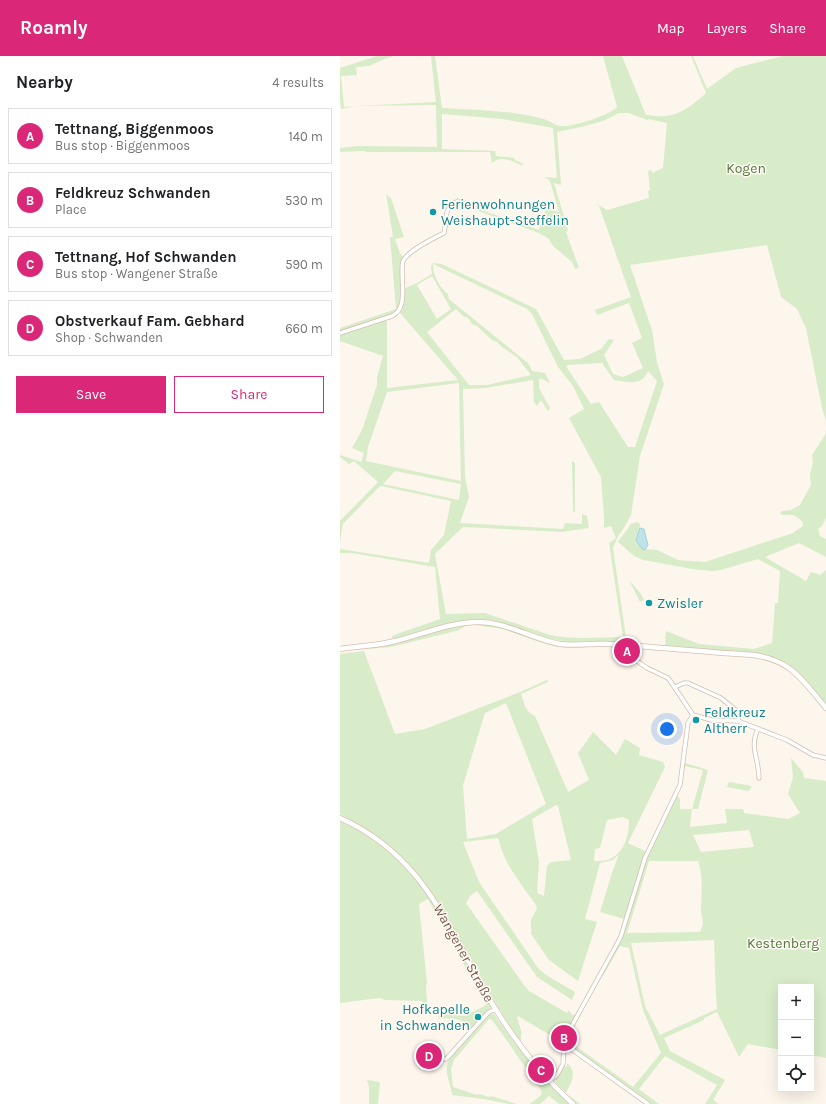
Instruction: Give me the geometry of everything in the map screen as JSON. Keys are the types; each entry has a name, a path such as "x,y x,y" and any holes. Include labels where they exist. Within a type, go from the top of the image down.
{"main road":[{"path":"340,649 390,643 439,628 475,622 498,625 559,643 616,644 753,655 775,660 788,666 826,708"},
{"name":"Wangener Straße","path":"340,818 365,831 386,846 418,877 440,908 496,1009 523,1049 550,1081 573,1104"}],"street":[{"path":"340,333 398,313 402,304 402,267 405,257 444,233 448,208 450,205 458,201"},
{"path":"616,644 617,647 649,670 668,678 693,715 704,719 738,721 787,740 813,755 826,758"},
{"path":"633,659 639,652 640,647"},
{"path":"675,687 688,683 720,698 740,714 738,721"},
{"path":"550,1081 561,1069 564,1060 564,1040 621,936 645,858 680,785 688,723 693,715"},
{"path":"758,728 753,741 759,769 759,778"},
{"path":"431,1059 446,1059 489,1012 496,1009"},
{"path":"563,1048 570,1048 648,1104"}],"green space":[{"path":"377,56 392,56 369,66 356,67 357,75 341,76 344,107 356,106 341,109 340,68"},
{"name":"Kogen","path":"431,56 435,56 442,108 506,112 531,116 560,126 572,125 607,114 617,107 603,56 622,56 646,115 663,116 682,111 706,93 691,56 693,56 707,89 736,68 783,56 826,56 826,421 806,328 797,309 781,297 767,245 630,265 652,330 657,362 664,384 640,456 631,515 618,536 613,548 626,637 633,640 627,643 595,641 566,642 545,637 499,622 479,619 442,625 395,639 391,637 440,619 435,567 352,553 340,553 340,549 429,563 431,550 444,535 451,501 381,486 343,524 340,542 340,521 378,482 354,461 349,464 340,457 340,455 361,462 364,453 352,448 362,430 377,385 377,377 383,356 340,341 340,335 387,319 387,388 458,380 400,313 403,308 403,289 432,274 431,267 433,263 442,264 536,309 564,360 580,359 601,349 609,339 614,340 604,355 613,374 623,377 643,368 632,343 642,338 629,303 597,315 595,310 631,297 599,206 595,203 607,210 649,198 648,191 650,190 648,171 652,170 652,173 663,168 667,123 648,120 628,113 619,113 603,121 557,132 561,185 554,183 568,230 566,232 579,268 575,269 572,262 553,246 549,239 539,233 456,203 458,202 539,230 546,208 559,212 550,181 544,177 557,178 553,128 503,119 442,114 442,149 495,151 496,156 514,158 522,163 523,166 503,159 496,160 492,163 490,152 340,152 340,148 358,146 437,147 436,105 356,106 436,102","holes":["433,264 527,309 532,314 558,367 573,386 584,409 569,418 601,477 604,528 611,526 616,538 609,543 623,637 559,637 485,613 446,614 435,554 463,527 562,532 589,528 587,516 582,514 582,524 565,523 563,529 460,523 469,497 465,477 463,389 485,388 533,380 534,402 537,406 541,400 548,411 550,408 539,388 539,379 550,383 545,373 532,371 529,364 449,299 448,294 439,285 435,276","432,276 451,309 437,319 417,285","456,309 492,340 517,357 531,375 487,385 469,385 427,332","602,363 614,380 629,382 638,381 642,379 648,371 657,381 635,447 628,447 599,402 591,404 566,366","459,383 461,481 366,461 368,447 387,392","395,471 461,484 459,500 383,484"]},
{"path":"386,194 391,198 404,237 395,239 403,257 401,304 396,312 340,331 340,328 396,309 390,237 393,237"},
{"path":"826,430 826,518 822,526 818,529 820,536 826,539 826,557 799,543 765,557 806,581 811,572 820,575 826,570 826,705 794,669 787,663 776,658 756,653 665,647 666,631 699,644 754,649 772,643 775,603 778,603 780,571 758,559 721,570 712,571 692,569 643,560 634,556 618,542 631,524 637,522 640,524 638,539 642,549 657,550 678,560 705,562 793,533 803,526 802,521 794,515 782,515 780,513 782,511 791,510 800,505 811,485 810,474 813,462 812,455 825,435"},
{"path":"572,461 575,463 575,512 573,512"},
{"path":"629,580 641,594 644,600 640,602"},
{"path":"473,624 494,625 555,645 587,647 565,648 554,646 503,629"},
{"path":"468,625 456,631 391,647 356,650 385,646 440,629"},
{"path":"623,647 634,648 636,653 632,655 622,649"},
{"path":"364,651 395,734 425,729 547,680 548,682 521,694 527,710 535,716 568,792 589,780 578,753 593,732 616,755 625,739 640,748 639,755 663,762 665,767 628,843 647,852 624,919 600,912 619,854 613,860 600,863 585,919 597,922 578,981 549,960 531,934 531,920 537,908 536,905 509,865 498,838 463,842 479,882 538,968 546,975 575,992 572,1000 537,977 477,891 470,896 466,903 529,991 567,1013 569,1010 572,1015 578,1014 563,1041 560,1041 518,1016 522,1034 521,1042 493,999 445,913 419,876 398,853 385,842 340,814 340,654","holes":["506,703 546,804 496,834 467,839 463,785 485,713","556,805 558,806 571,860 551,862 547,866 544,896 537,893 539,862 532,819","623,817 629,820 627,837 623,848 615,856 606,860 594,861 595,849 600,848 607,820"]},
{"name":"Kestenberg","path":"791,758 803,772 804,778 826,781 826,1058 814,1056 814,984 778,984 778,1049 748,1044 739,1057 717,1012 704,1018 704,1020 664,1038 670,1051 725,1080 713,1100 718,1104 705,1104 717,1085 665,1056 639,1089 659,1104 651,1104 565,1044 566,1039 633,1087 661,1053 643,1010 629,948 620,946 602,976 620,941 648,855 677,795 680,799 680,809 692,809 690,827 727,823 725,809 743,809 744,813 788,819 800,813 788,794 793,777","holes":["749,830 754,847 701,852 693,835","649,861 698,861 702,880 701,911 703,923 700,932 627,933","714,940 717,1009 660,1035 645,1006 631,943"]},
{"path":"685,763 708,770 698,809 692,809 703,770 684,766"},
{"path":"729,782 752,786 749,791 727,787"},
{"path":"340,821 358,830 390,852 405,866 430,897 463,952 492,1006 473,1029 458,1020 439,1019 437,1013 465,1016 486,1005 428,899 419,904 427,983 426,1004 431,1014 421,1014 422,1001 386,1000 379,998 340,1003"},
{"path":"494,1014 520,1050 559,1094 570,1104 559,1104 549,1096 540,1104 530,1104 540,1096 542,1093 541,1090 492,1020 489,1019 454,1060 451,1069 453,1087 477,1095 491,1096 517,1104 452,1095 447,1072 447,1064 449,1059 464,1040 487,1016"},
{"path":"544,1061 558,1072 553,1076 540,1065"},
{"path":"567,1063 573,1074 566,1093 556,1083 556,1079 564,1066 567,1067"},
{"path":"367,1080 380,1082 378,1104 369,1104 369,1087"},
{"path":"566,1093 580,1104 577,1104"}],"water":[{"path":"640,528 644,529 648,545 645,550 642,549 636,540"}],"place":[{"name":"Ferienwohnungen Weishaupt-Steffelin","path":"433,212"},
{"name":"Zwisler","path":"649,603"},
{"name":"Tettnang, Biggenmoos","path":"627,651"},
{"name":"Feldkreuz Altherr","path":"696,720"},
{"name":"Hofkapelle in Schwanden","path":"478,1017"},
{"name":"Feldkreuz Schwanden","path":"564,1038"},
{"name":"Obstverkauf Fam. Gebhard","path":"429,1056"},
{"name":"Tettnang, Hof Schwanden","path":"541,1070"}]}
